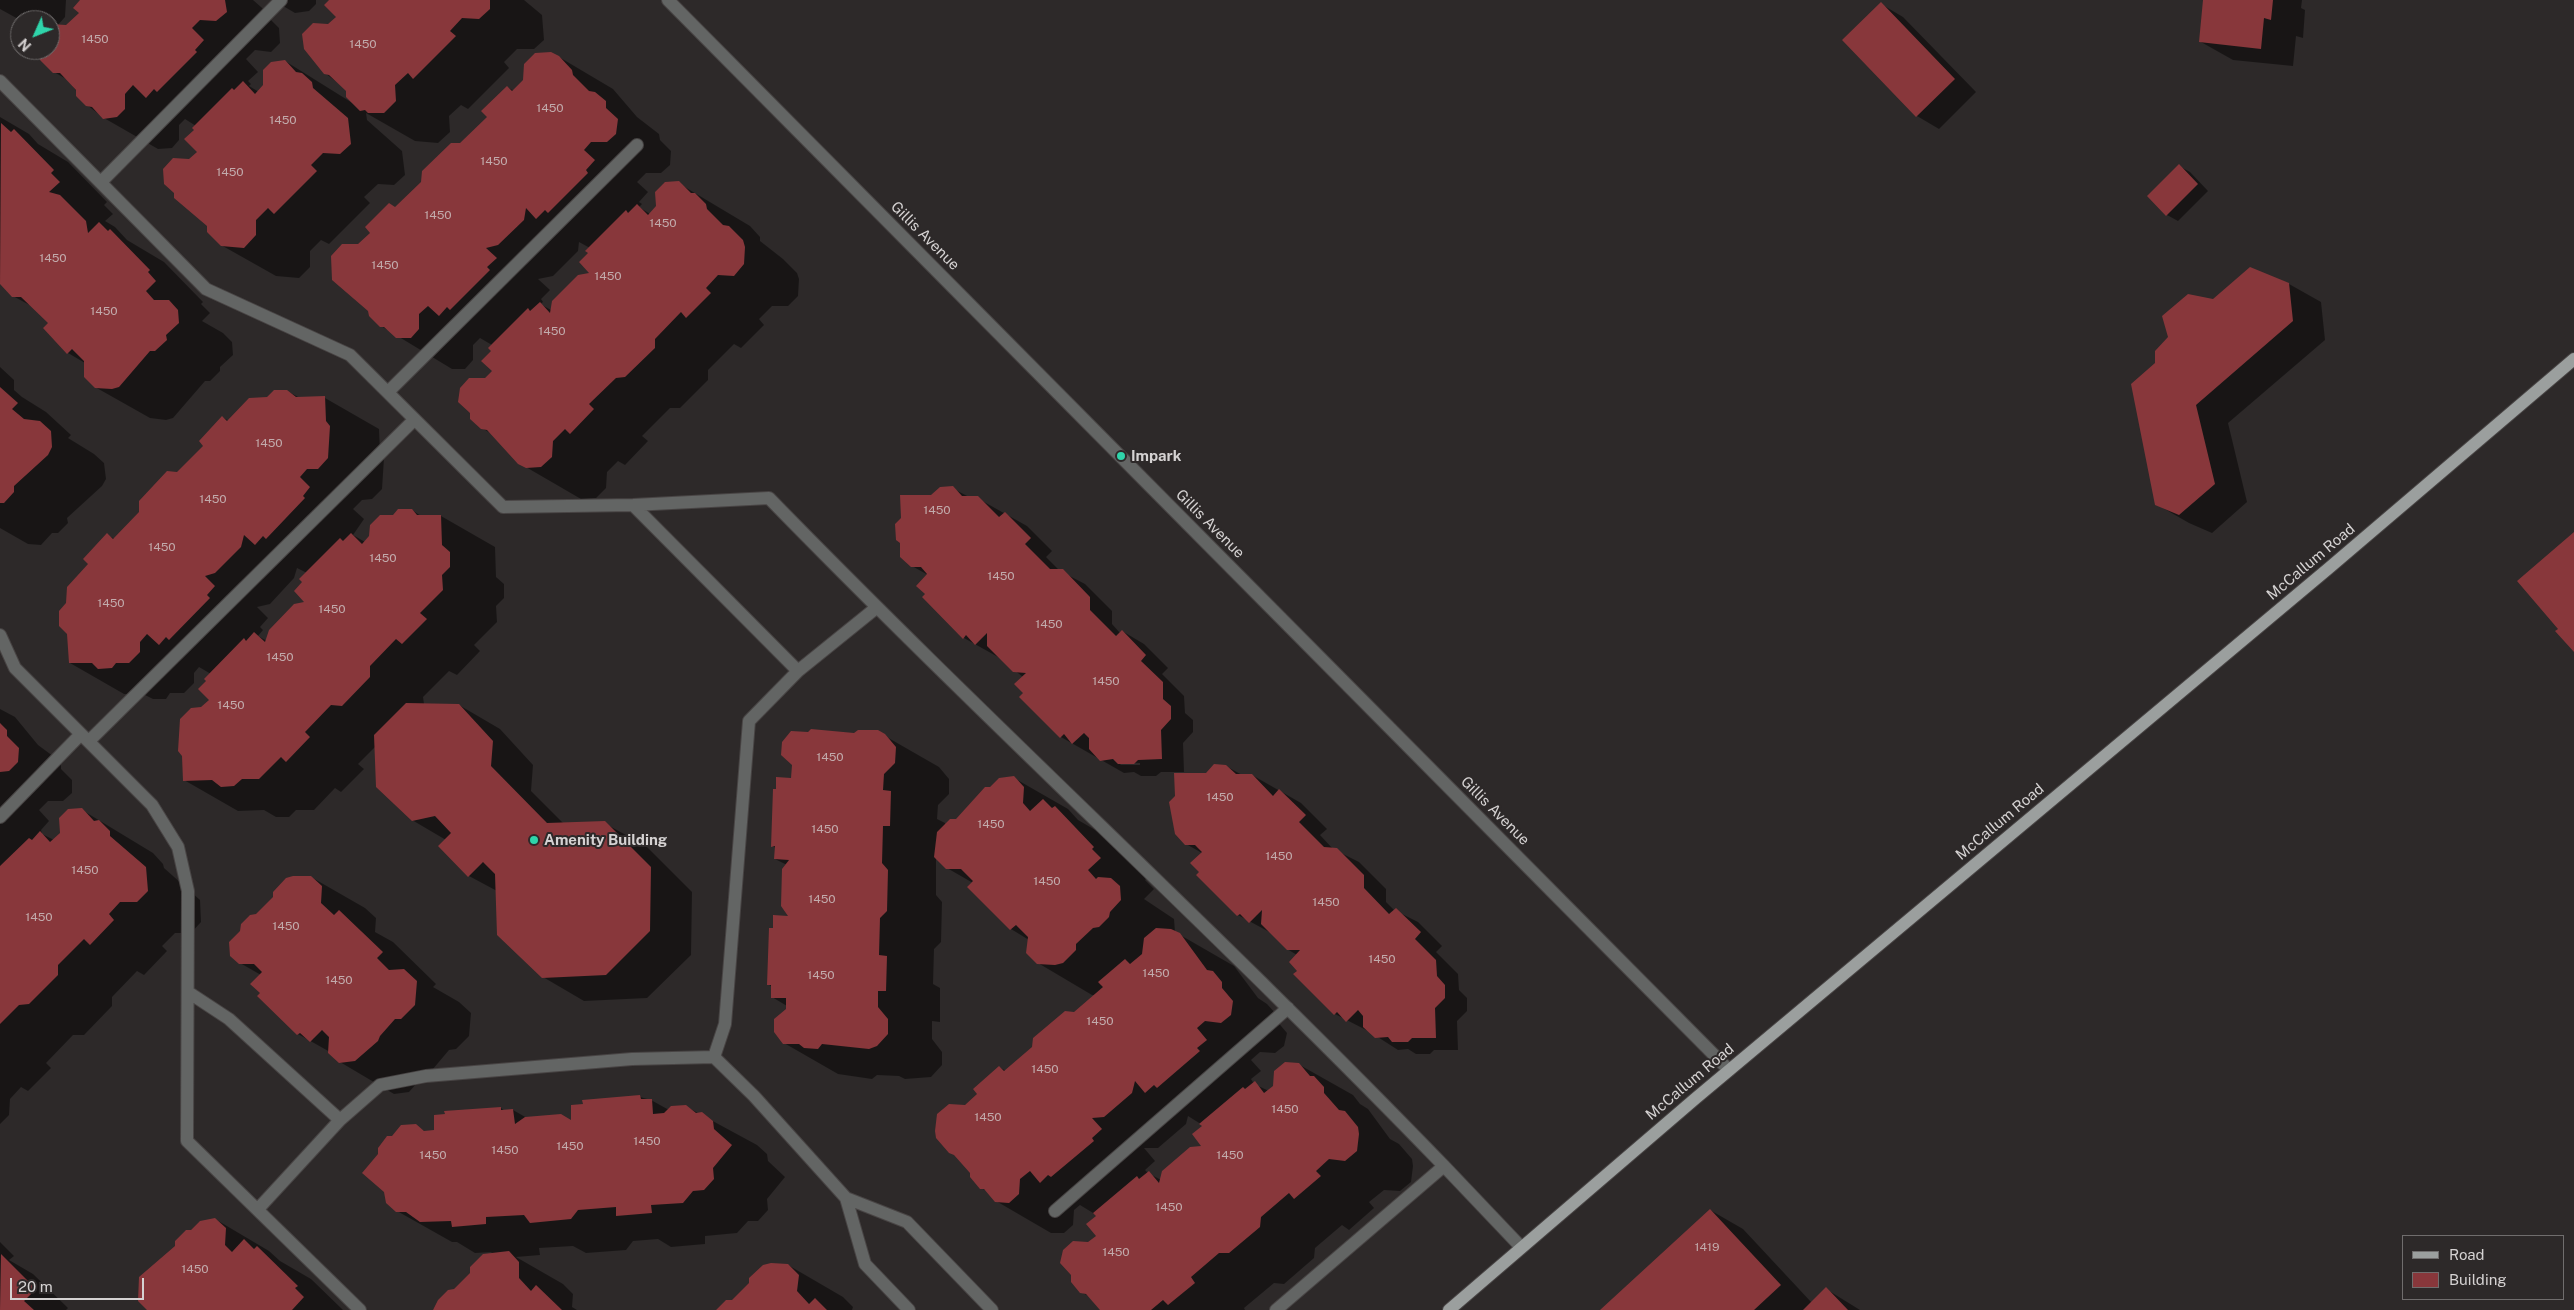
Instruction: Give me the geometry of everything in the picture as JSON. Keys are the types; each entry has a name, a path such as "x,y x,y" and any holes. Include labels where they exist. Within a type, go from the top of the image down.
{"main road":[{"name":"McCallum Road","path":"1449,1310 1729,1070 2329,568 2574,359"}],"street":[{"path":"101,182 281,0"},
{"name":"Gillis Avenue","path":"668,0 1729,1070"},
{"path":"0,81 206,289 350,355 503,507 633,505 770,498 876,608 1288,1008 1521,1247"},
{"path":"388,392 637,146"},
{"path":"0,817 85,738 414,420"},
{"path":"633,505 798,672"},
{"path":"714,1057 725,1024 749,721 798,672 876,608"},
{"path":"0,635 15,668 152,805 178,847 188,891 187,1141 360,1310"},
{"path":"188,992 228,1019 340,1120"},
{"path":"1055,1211 1288,1008"},
{"path":"258,1209 340,1120 380,1085 426,1076 632,1059 714,1057 754,1096 846,1198 865,1264 909,1310"},
{"path":"1276,1310 1444,1166"},
{"path":"846,1198 907,1222 992,1310"}],"building":[{"path":"80,0 225,0 227,12 216,21 200,20 192,28 204,40 195,50 197,52 157,92 154,89 146,98 133,85 125,94 125,109 117,117 103,119 92,107 86,106 76,96 76,90 60,73 53,73 40,60 60,60 60,25 66,25 79,13 73,8"},
{"path":"329,0 490,0 490,9 479,19 462,18 450,31 456,36 413,79 408,73 395,85 396,101 384,113 368,113 365,110 360,111 346,97 346,91 329,75 324,74 304,49 302,34 313,23 328,24 336,17 324,5"},
{"path":"2203,0 2273,0 2271,20 2264,18 2261,49 2199,42"},
{"path":"1881,2 1955,79 1916,117 1842,40"},
{"path":"551,52 559,56 572,70 573,75 589,91 595,92 606,101 606,108 618,119 616,134 607,142 591,142 584,150 595,160 586,170 588,173 548,213 545,210 536,219 526,208 524,220 498,245 486,248 497,258 487,267 490,270 450,310 447,307 439,316 428,306 419,314 419,329 411,338 396,338 384,327 380,327 369,316 368,311 332,280 331,256 342,244 358,244 370,233 365,227 389,203 395,207 421,182 422,171 451,143 460,143 487,117 481,111 507,86 512,91 523,80 524,64 535,53"},
{"path":"285,60 296,72 302,73 312,82 313,88 348,118 351,144 340,154 323,153 311,165 317,171 274,214 268,208 256,220 256,235 244,248 221,246 207,232 207,226 174,198 174,193 164,184 163,169 173,158 189,159 197,152 184,139 194,130 192,128 232,88 234,90 243,81 255,94 263,85 263,70 271,62"},
{"path":"1,123 11,132 14,129 54,170 51,173 60,182 49,192 60,195 86,221 88,233 99,222 108,231 110,229 150,270 148,272 156,281 146,291 154,300 169,300 178,310 179,323 166,335 167,340 155,351 150,351 119,387 112,389 95,388 84,377 84,361 72,349 67,354 43,328 48,323 21,297 12,297 0,284"},
{"path":"2179,164 2198,184 2166,216 2147,196"},
{"path":"679,181 706,204 707,209 723,225 729,226 743,240 745,247 744,264 734,276 718,275 706,288 711,293 686,318 681,312 655,339 655,348 625,377 616,378 589,404 594,409 570,434 565,429 553,441 552,457 541,467 526,468 518,464 487,430 481,429 470,419 470,413 458,402 460,388 469,378 485,378 492,371 481,361 491,351 488,348 528,308 530,311 540,302 550,313 552,301 578,275 589,273 579,262 588,253 585,251 626,210 628,213 637,204 648,215 656,206 655,192 665,182"},
{"path":"2250,267 2289,283 2293,321 2196,405 2215,484 2179,515 2155,505 2131,384 2155,363 2155,351 2168,337 2162,316 2188,294 2213,299"},
{"path":"0,387 18,403 12,409 24,419 40,421 51,431 52,447 48,455 14,486 14,492 4,503 0,503"},
{"path":"274,390 287,390 296,397 325,396 326,421 330,426 328,458 318,469 307,469 300,477 310,487 303,496 305,498 266,539 263,536 255,545 244,535 241,547 215,573 205,576 215,586 207,595 210,598 169,640 166,637 159,645 147,634 140,642 140,652 129,663 116,663 112,668 98,669 92,663 69,663 67,634 59,626 59,611 66,603 67,587 88,564 83,559 107,533 113,539 139,512 139,501 167,471 177,472 203,446 199,441 222,416 227,421 249,398 267,397"},
{"path":"953,486 962,496 978,496 999,517 1005,512 1031,538 1025,544 1050,569 1063,569 1090,597 1090,610 1116,636 1122,630 1146,655 1141,661 1163,682 1163,699 1171,706 1171,719 1161,730 1162,759 1138,760 1134,764 1118,764 1113,759 1100,761 1089,749 1089,738 1084,733 1072,744 1064,734 1060,738 1019,697 1023,693 1014,684 1026,673 1013,672 987,646 987,633 975,645 966,635 963,639 922,597 925,594 916,586 927,574 921,567 911,567 900,557 900,543 896,540 895,524 901,518 900,495 931,495 940,487"},
{"path":"398,509 412,509 417,515 441,515 442,545 450,552 450,567 442,575 443,590 420,613 427,619 402,644 396,639 370,666 370,677 342,706 331,705 305,732 310,737 286,762 281,757 259,779 242,779 234,786 221,787 212,780 183,781 182,756 178,751 180,719 191,708 201,707 209,700 198,689 206,681 204,679 244,638 246,641 254,632 265,642 269,630 294,604 304,602 294,591 302,582 299,579 340,538 343,541 351,533 362,544 369,536 370,525 380,515 393,515"},
{"path":"2574,532 2574,652 2555,631 2558,629 2517,581"},
{"name":"Amenity Building","path":"406,703 459,704 493,741 491,766 547,823 605,821 651,867 650,931 606,975 542,978 497,935 495,874 483,862 468,877 438,846 451,833 435,816 412,821 376,787 374,735"},
{"path":"0,723 7,730 7,736 19,748 18,762 9,771 0,772"},
{"path":"811,729 854,733 858,730 878,730 885,734 896,747 895,763 884,774 883,790 891,791 890,826 883,826 882,863 888,870 887,911 880,918 879,955 887,956 886,991 878,991 878,1007 888,1019 888,1034 877,1046 869,1049 822,1044 818,1049 804,1048 799,1044 783,1044 774,1032 774,1019 786,1009 786,998 771,998 771,985 767,985 769,928 773,928 773,915 788,916 781,906 782,869 789,860 774,859 775,846 771,847 773,789 776,789 776,777 791,778 792,765 781,755 782,742 791,731 808,732"},
{"path":"1214,764 1226,765 1236,774 1252,774 1273,796 1279,789 1306,815 1299,822 1324,847 1337,848 1364,875 1364,888 1389,914 1396,908 1421,932 1415,939 1436,960 1437,976 1445,985 1445,998 1435,1008 1436,1038 1412,1038 1408,1042 1392,1042 1388,1037 1375,1038 1363,1027 1363,1016 1358,1010 1346,1022 1337,1012 1334,1015 1293,974 1297,971 1289,962 1300,950 1287,950 1261,924 1262,910 1249,923 1240,914 1237,916 1196,875 1199,872 1190,863 1202,852 1195,845 1185,845 1175,834 1169,802 1175,796 1174,773 1206,773"},
{"path":"1014,776 1024,787 1023,803 1030,811 1043,799 1052,808 1055,806 1094,847 1092,849 1101,858 1088,870 1096,879 1098,877 1111,878 1120,886 1121,900 1110,912 1109,917 1099,927 1093,928 1076,944 1076,950 1063,963 1055,965 1037,964 1026,953 1028,937 1016,925 1010,930 967,887 973,881 961,869 946,869 934,857 937,832 950,819 956,819 985,787 990,787 999,778"},
{"path":"82,808 94,821 99,820 110,831 110,836 146,867 148,891 137,902 120,902 109,914 114,920 90,945 84,939 58,965 58,975 29,1004 19,1005 0,1024 0,866 29,838 32,840 40,831 50,842 60,833 59,818 68,809"},
{"path":"311,876 322,886 321,903 334,915 339,910 383,952 377,958 389,970 404,969 417,981 415,1005 401,1019 395,1019 378,1041 355,1061 339,1063 328,1053 329,1037 322,1030 310,1042 300,1033 297,1035 257,996 260,993 250,984 262,972 254,964 239,964 230,956 229,942 240,931 241,924 250,915 256,914 273,897 273,892 286,878"},
{"path":"1156,928 1171,929 1180,933 1207,970 1213,971 1222,982 1222,988 1233,1001 1231,1015 1221,1023 1205,1021 1197,1028 1207,1040 1197,1048 1200,1051 1157,1088 1154,1085 1145,1093 1135,1081 1132,1093 1104,1117 1092,1118 1102,1129 1092,1138 1094,1141 1051,1177 1048,1175 1040,1183 1030,1171 1020,1179 1019,1194 1009,1203 995,1202 984,1189 980,1189 970,1177 970,1173 936,1138 937,1114 949,1104 965,1105 977,1094 973,1089 999,1066 1004,1071 1032,1047 1033,1038 1065,1011 1074,1012 1103,987 1098,982 1125,959 1130,964 1142,954 1144,938"},
{"path":"1285,1062 1299,1063 1310,1076 1314,1076 1324,1087 1324,1093 1339,1110 1345,1111 1358,1127 1357,1151 1345,1161 1329,1159 1316,1171 1321,1176 1294,1199 1289,1193 1261,1217 1260,1227 1229,1253 1219,1253 1191,1277 1195,1283 1168,1305 1163,1300 1151,1310 1100,1310 1086,1294 1080,1293 1071,1282 1071,1275 1060,1263 1063,1250 1073,1241 1088,1242 1096,1236 1086,1224 1096,1216 1093,1213 1137,1176 1139,1179 1149,1171 1159,1183 1162,1171 1190,1147 1201,1146 1192,1134 1202,1126 1199,1124 1243,1087 1245,1089 1255,1081 1264,1093 1273,1086 1274,1071"},
{"path":"640,1095 641,1099 652,1099 653,1114 664,1113 671,1106 686,1105 696,1113 702,1112 713,1121 714,1129 732,1145 713,1168 714,1179 704,1190 693,1191 683,1203 651,1205 652,1213 616,1216 616,1207 578,1210 571,1219 530,1223 524,1215 486,1217 486,1224 452,1227 451,1221 420,1222 406,1212 396,1212 386,1203 384,1192 362,1173 378,1154 378,1148 387,1136 392,1136 401,1125 416,1124 424,1131 434,1130 434,1115 445,1114 444,1111 501,1107 501,1110 513,1109 515,1124 525,1117 561,1114 571,1120 571,1105 583,1104 582,1100"},
{"path":"1710,1209 1781,1285 1754,1310 1600,1310"},
{"path":"215,1218 226,1228 225,1245 232,1252 244,1239 254,1249 257,1246 298,1286 295,1288 304,1297 292,1310 147,1310 138,1301 139,1277 175,1246 175,1241 186,1230 191,1230 200,1221"},
{"path":"509,1251 519,1262 519,1278 531,1291 536,1285 562,1310 433,1310 438,1300 448,1290 454,1289 470,1273 470,1267 483,1254"},
{"path":"1,1254 36,1289 24,1301 34,1310 0,1310"},
{"path":"771,1263 788,1264 799,1275 797,1291 809,1304 815,1298 827,1310 716,1310 726,1300 732,1300 749,1283 749,1278 763,1265"},
{"path":"1826,1287 1848,1310 1803,1310"}],"place":[{"name":"Impark","path":"1121,456"},
{"name":"Amenity Building","path":"534,840"}]}
